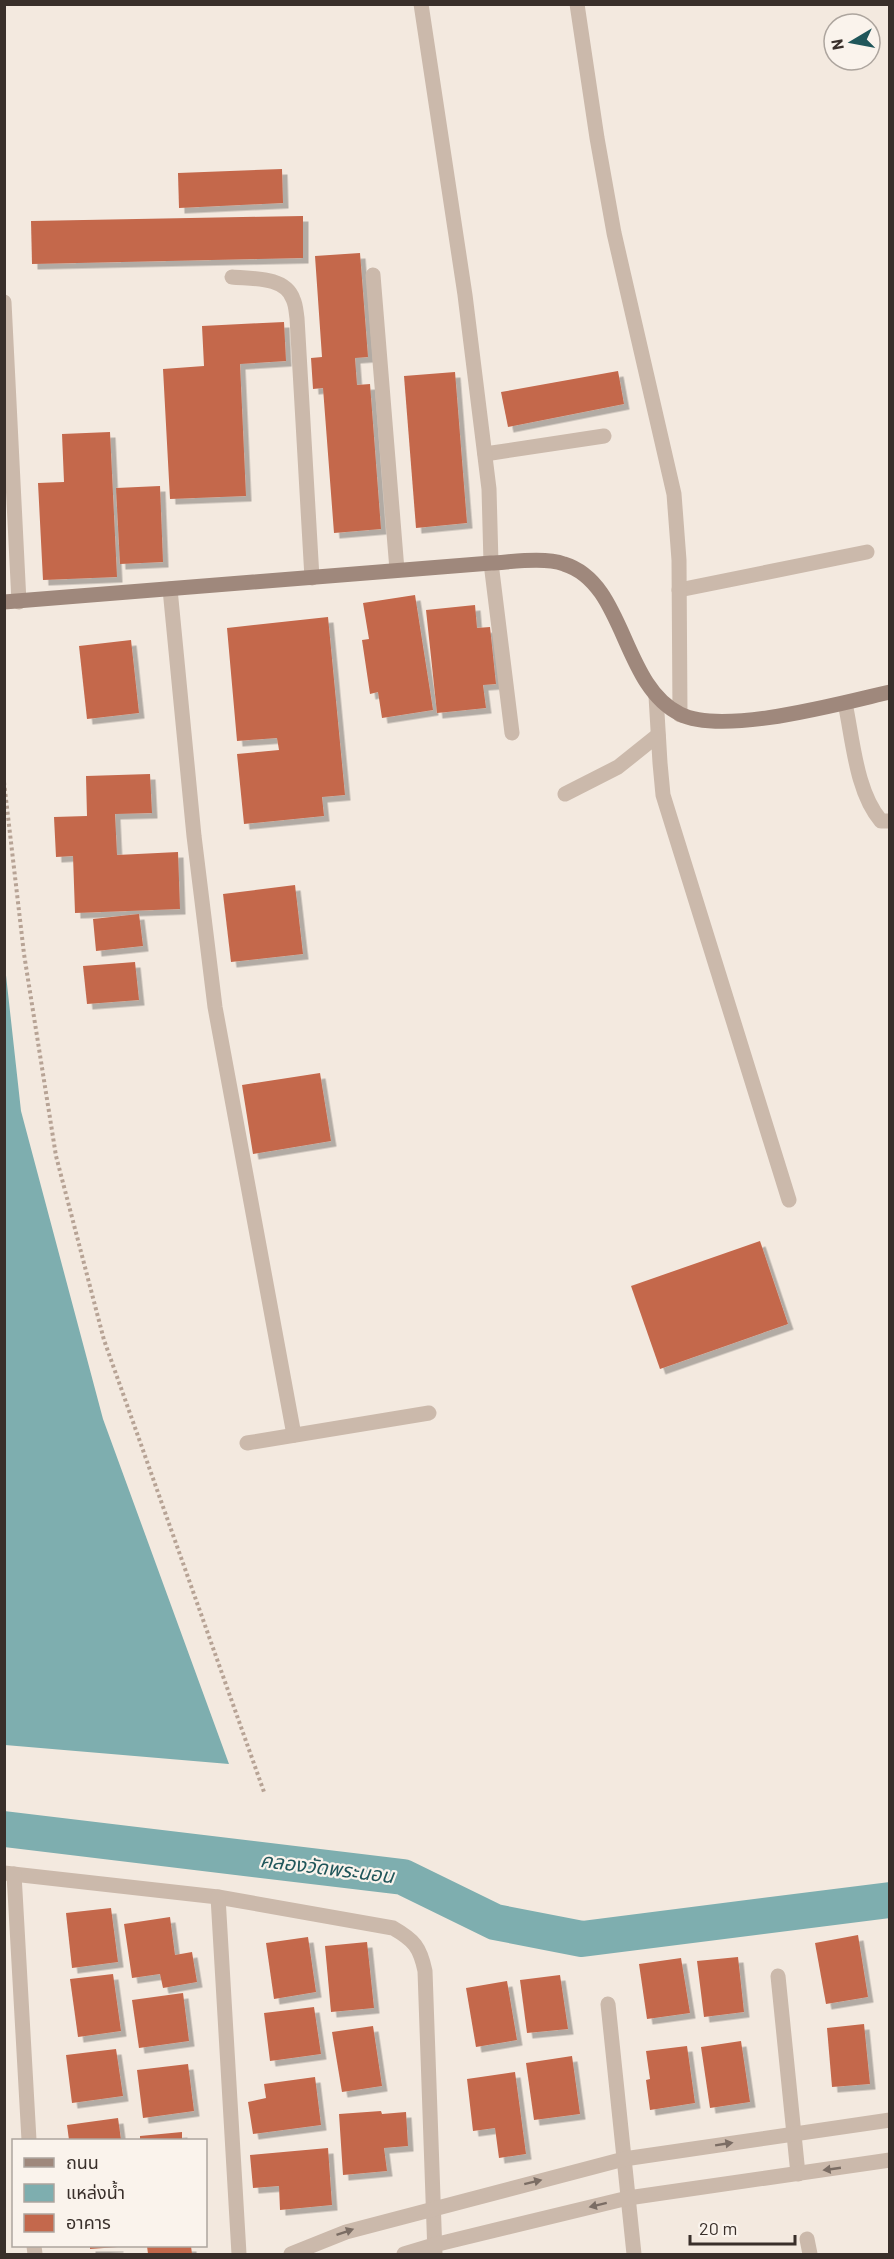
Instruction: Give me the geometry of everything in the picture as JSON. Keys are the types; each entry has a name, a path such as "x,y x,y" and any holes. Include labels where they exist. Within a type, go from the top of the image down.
{"street":[{"path":"421,4 465,295 485,454 489,489 491,563 512,733"},
{"path":"577,4 614,233 674,494 679,590 680,715"},
{"path":"373,275 397,570"},
{"path":"232,277 273,281 284,286 293,297 297,318 312,578"},
{"path":"4,302 12,602 491,563 530,561 563,563 587,576 603,597 643,678 656,696 680,715 701,720 740,722 845,703 890,692"},
{"path":"485,454 604,436"},
{"path":"679,590 867,552"},
{"path":"170,589 194,836 215,1007 294,1435"},
{"path":"656,696 663,795 789,1200"},
{"path":"845,703 864,790 871,809 881,821 890,821"},
{"path":"565,794 618,767 658,735"},
{"path":"247,1443 429,1413"},
{"path":"29,2139 9,1873 218,1897 393,1928 408,1937 421,1952 425,1971 435,2250"},
{"path":"218,1897 239,2254"},
{"path":"778,1976 798,2174"},
{"path":"608,2004 634,2254"},
{"path":"291,2254 346,2232 624,2159 890,2120"},
{"path":"404,2254 435,2250 628,2198 890,2160"}],"path":[{"path":"4,782 24,954 59,1167 104,1340 264,1792"}],"water":[{"path":"4,957 21,1111 103,1419 229,1764 5,1745"}],"building":[{"path":"282,169 283,203 179,208 178,173"},
{"path":"303,216 303,258 32,264 31,221"},
{"path":"360,253 368,357 355,358 357,385 370,384 381,529 334,533 323,388 313,389 311,358 322,357 315,256"},
{"path":"284,322 286,361 240,364 246,496 170,499 163,369 204,366 202,326"},
{"path":"618,371 624,404 508,427 501,392"},
{"path":"455,372 467,523 416,528 404,376"},
{"path":"110,432 117,577 43,580 38,483 64,482 62,434"},
{"path":"160,486 163,562 120,564 116,488"},
{"path":"415,595 433,710 382,718 378,692 370,694 362,640 369,639 363,603"},
{"path":"475,605 477,628 490,627 496,684 483,685 486,708 437,713 426,610"},
{"path":"328,617 345,795 322,797 324,816 244,824 237,754 279,750 277,738 237,741 227,628"},
{"path":"131,640 139,713 87,719 79,646"},
{"path":"150,774 152,813 115,814 117,855 178,852 180,909 75,913 73,856 56,857 54,817 87,816 86,776"},
{"path":"295,885 303,954 231,962 223,894"},
{"path":"139,914 143,946 96,951 93,919"},
{"path":"135,962 139,1000 87,1004 83,966"},
{"path":"320,1073 331,1141 253,1154 242,1085"},
{"path":"760,1241 788,1324 660,1369 631,1286"},
{"path":"111,1908 118,1962 72,1968 66,1913"},
{"path":"170,1917 175,1955 192,1952 197,1982 163,1988 160,1974 132,1978 124,1924"},
{"path":"858,1935 868,1997 826,2004 815,1943"},
{"path":"308,1937 316,1992 274,1999 266,1943"},
{"path":"367,1942 374,2008 331,2012 325,1946"},
{"path":"738,1957 744,2012 704,2017 697,1961"},
{"path":"681,1958 690,2013 647,2019 639,1964"},
{"path":"113,1974 121,2031 78,2037 70,1979"},
{"path":"560,1975 568,2029 527,2033 520,1980"},
{"path":"507,1981 517,2040 476,2047 466,1988"},
{"path":"183,1993 189,2041 139,2048 132,2000"},
{"path":"314,2007 321,2054 270,2061 264,2013"},
{"path":"864,2024 870,2084 832,2087 827,2028"},
{"path":"373,2026 382,2086 342,2092 332,2032"},
{"path":"741,2041 750,2102 710,2108 701,2047"},
{"path":"687,2046 695,2103 650,2110 646,2080 650,2079 646,2051"},
{"path":"116,2049 123,2096 72,2103 66,2055"},
{"path":"572,2056 580,2114 534,2120 526,2063"},
{"path":"188,2064 194,2111 143,2118 137,2070"},
{"path":"515,2072 526,2154 499,2158 495,2128 473,2131 467,2079"},
{"path":"315,2077 321,2125 253,2134 248,2102 266,2098 264,2084"},
{"path":"381,2111 382,2114 406,2112 408,2146 384,2148 387,2171 343,2175 339,2114"},
{"path":"118,2118 121,2139 69,2139 67,2125"},
{"path":"182,2132 182,2139 140,2139 140,2136"},
{"path":"328,2148 332,2205 280,2210 279,2186 253,2188 250,2155"},
{"path":"90,2247 118,2247 90,2249"},
{"path":"147,2247 191,2247 192,2254 148,2254"}],"waterway":[{"name":"คลองวัดพระนอน","path":"4,1829 403,1877 495,1922 582,1939 890,1900"}]}
